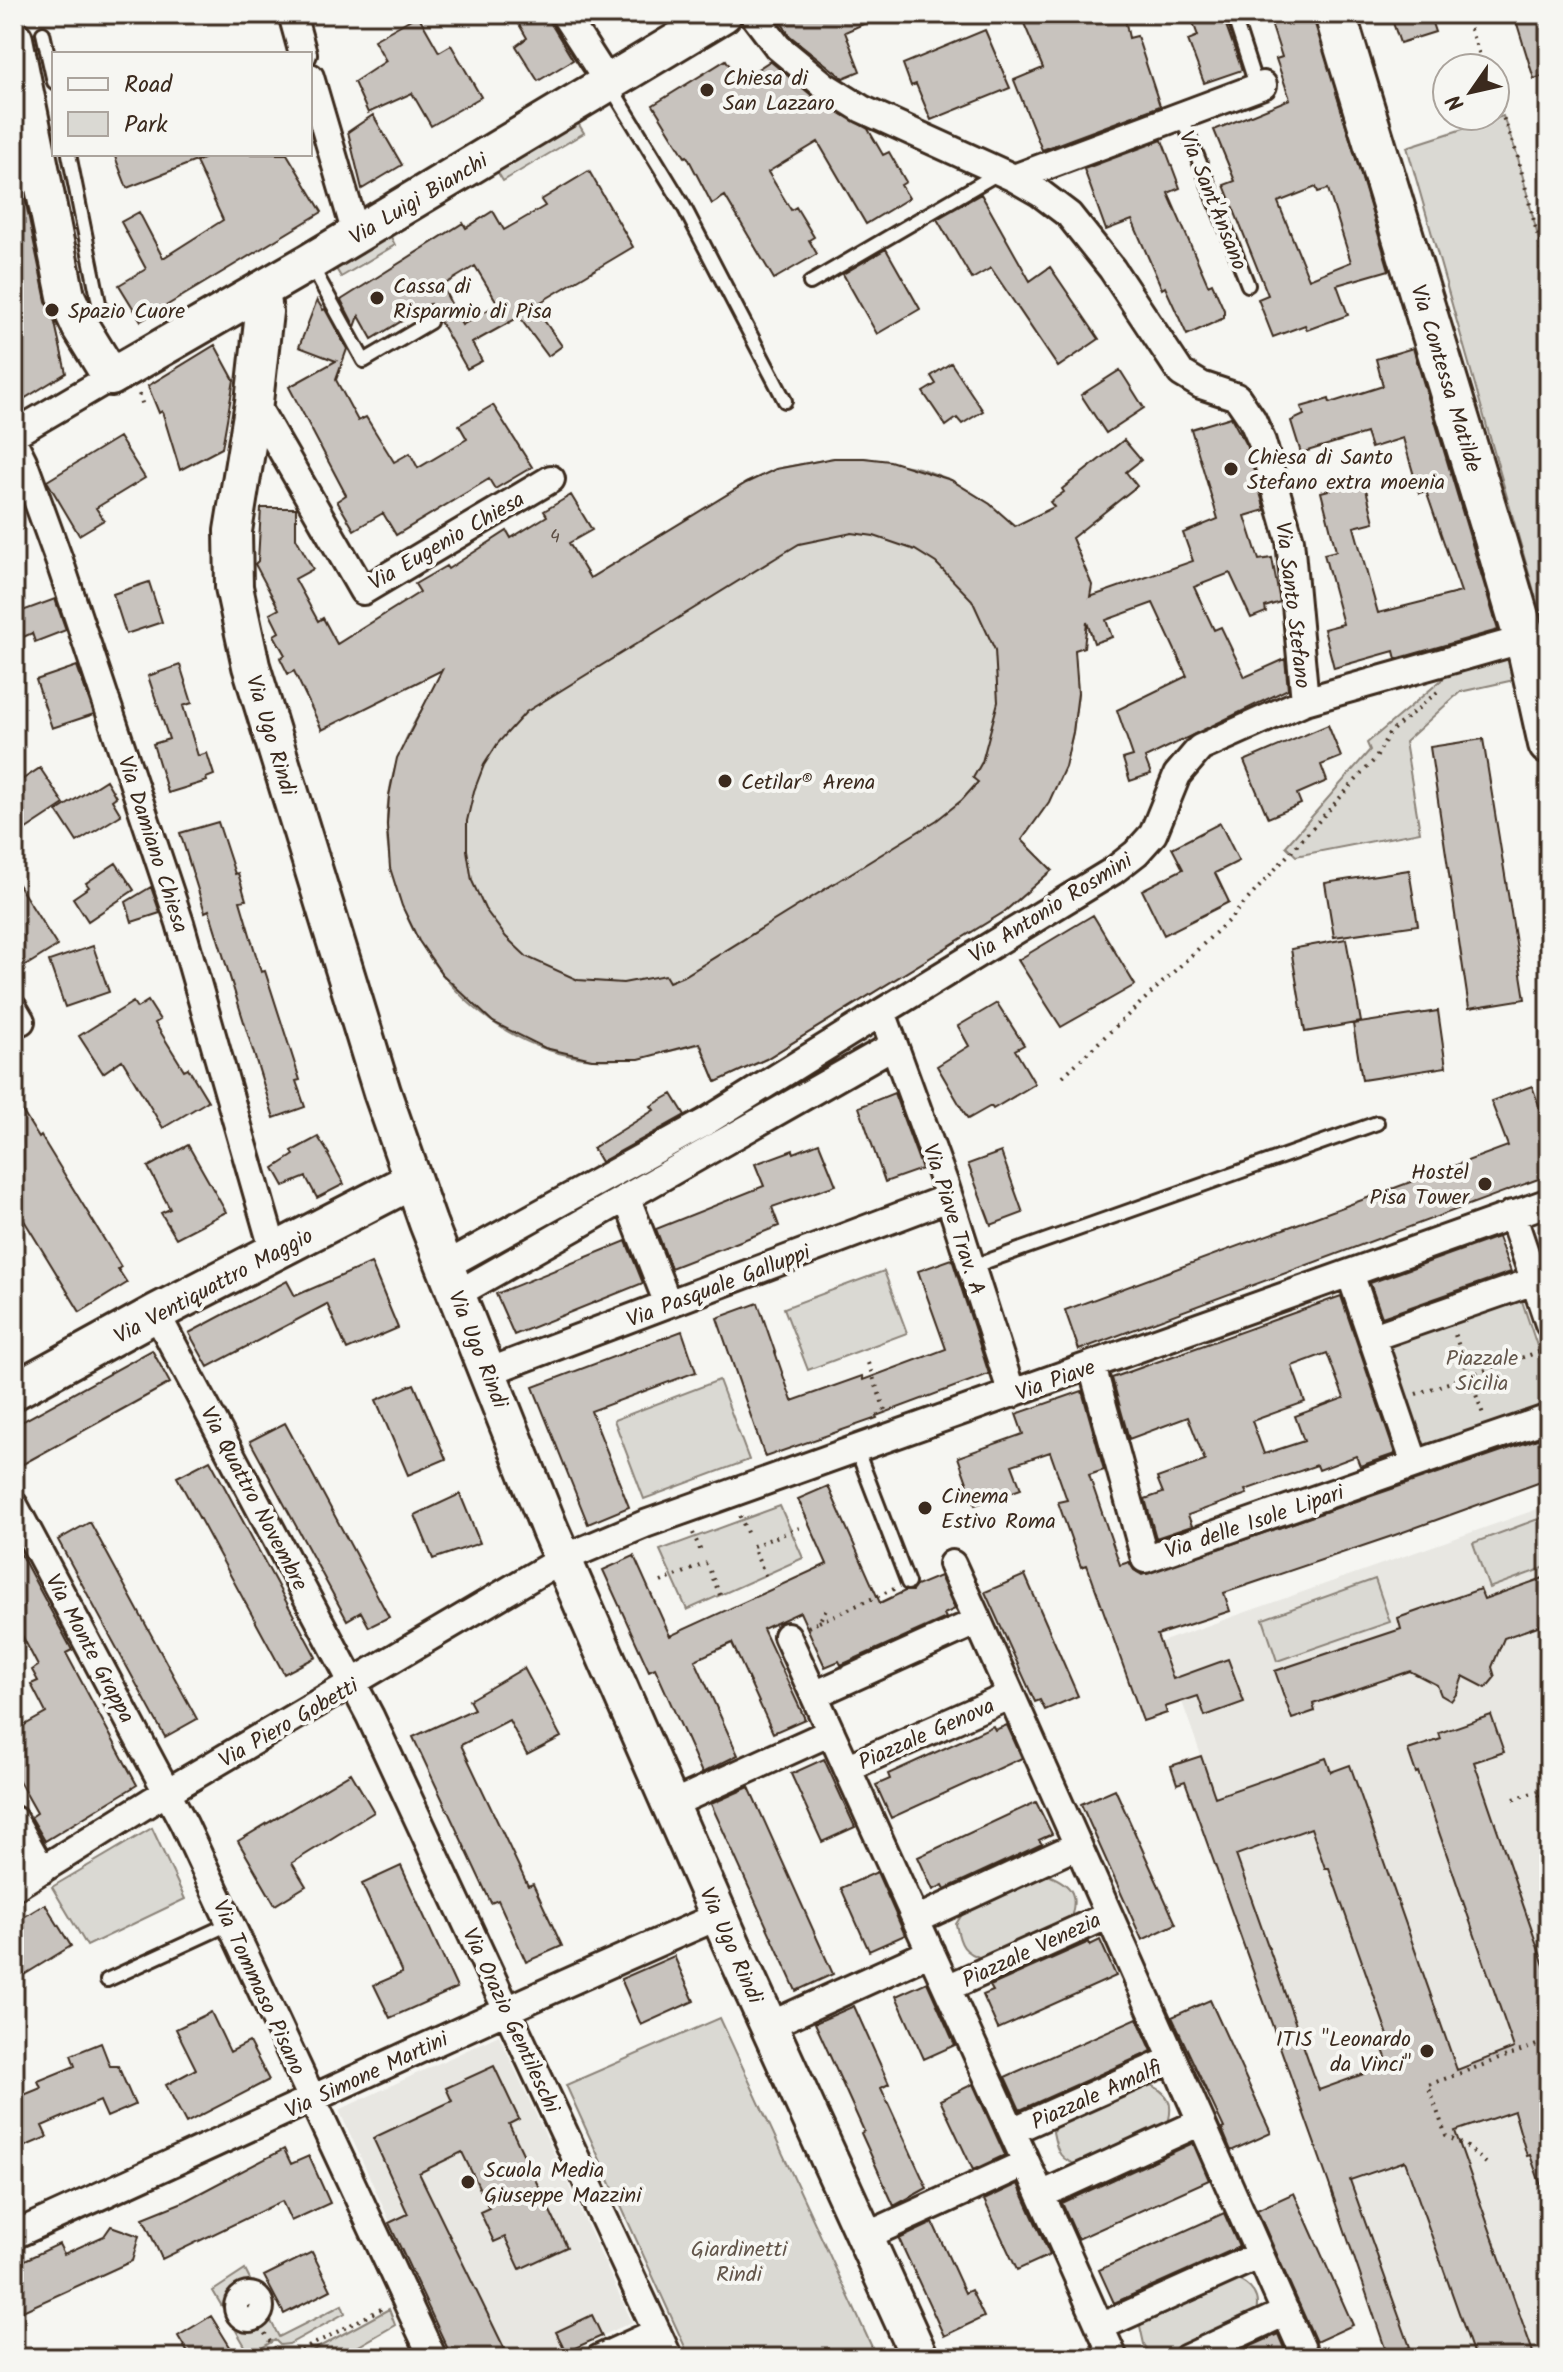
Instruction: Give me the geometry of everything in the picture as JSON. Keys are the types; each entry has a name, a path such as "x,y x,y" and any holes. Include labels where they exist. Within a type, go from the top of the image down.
{"main road":[{"name":"Via Contessa Matilde","path":"1335,14 1525,639 1549,744"}],"street":[{"path":"292,14 302,52"},
{"path":"564,14 609,84"},
{"name":"Via Luigi Bianchi","path":"124,383 261,290 723,14"},
{"name":"Via Santo Stefano","path":"753,14 778,47 825,86 862,109 1040,193 1081,228 1181,373 1201,385 1237,397 1252,419 1262,442 1290,540 1305,701 1525,639"},
{"path":"14,434 124,383 81,328 66,296 37,127 28,36"},
{"name":"Via Sant'Ansano","path":"1007,175 1181,115 1259,83"},
{"path":"312,84 356,234"},
{"name":"Via Ugo Rindi","path":"261,290 264,312 254,402 232,542 234,587 240,622 320,896 413,1180 562,1559 768,2026 920,2358"},
{"name":"Via Eugenio Chiesa","path":"254,402 363,591 551,479"},
{"name":"Via Damiano Chiesa","path":"14,443 59,560 180,923 274,1252"},
{"name":"Via Antonio Rosmini","path":"451,1280 1113,871 1136,853 1153,834 1177,775 1200,748 1305,701"},
{"path":"451,1280 627,1199 894,1045 882,1012"},
{"name":"Via Piave Trav. A","path":"894,1045 1012,1394"},
{"name":"Via Ventiquattro Maggio","path":"14,1391 156,1313 413,1180"},
{"name":"Via Pasquale Galluppi","path":"488,1372 948,1198"},
{"path":"627,1199 668,1304"},
{"name":"Via Piave","path":"562,1559 645,1524 1549,1202"},
{"path":"1512,1214 1549,1324"},
{"path":"1350,1273 1415,1464 1549,1418"},
{"path":"1373,1337 1534,1281"},
{"name":"Via Quattro Novembre","path":"156,1313 354,1683"},
{"name":"Via delle Isole Lipari","path":"1092,1366 1145,1559 1415,1464"},
{"name":"Via Monte Grappa","path":"14,1505 168,1791"},
{"name":"Via Piero Gobetti","path":"14,1887 168,1791 562,1559"},
{"name":"Piazzale Genova","path":"787,1636 847,1768 1011,1695 952,1564"},
{"path":"814,1695 978,1621"},
{"name":"Via Orazio Gentileschi","path":"354,1683 669,2358"},
{"name":"Piazzale Venezia","path":"847,1768 947,1988 1109,1915 1011,1695"},
{"name":"Piazzale Genova","path":"670,1805 831,1732"},
{"name":"Via Tommaso Pisano","path":"168,1791 433,2358"},
{"path":"14,1820 42,1870"},
{"path":"916,1920 1078,1845"},
{"path":"1109,1915 1173,2059"},
{"name":"Via Simone Martini","path":"14,2235 313,2100 507,2008 719,1916"},
{"name":"Piazzale Venezia","path":"768,2026 931,1952"},
{"path":"947,1988 1012,2131"},
{"name":"Piazzale Amalfi","path":"1114,2358 1012,2131 1173,2059 1306,2358"},
{"path":"1041,2195 1201,2122"},
{"name":"Piazzale Amalfi","path":"864,2237 1026,2163"},
{"path":"1100,2327 1260,2255"},
{"path":"1187,2358 1286,2312"},
{"path":"600,2358 657,2332"}],"lane":[{"path":"1233,14 1259,83"},
{"path":"28,36 52,78"},
{"path":"609,84 683,205 785,401"},
{"name":"Via Sant'Ansano","path":"1181,115 1248,285"},
{"path":"69,156 100,308 81,328"},
{"path":"810,283 1007,175"},
{"path":"310,262 364,361 430,322"},
{"path":"971,1267 1377,1123"},
{"path":"856,1448 908,1583"},
{"path":"107,1980 231,1923"}],"path":[{"path":"1464,14 1479,52"},
{"path":"1509,132 1549,280"},
{"path":"124,383 143,406"},
{"path":"1063,1076 1123,1023 1230,919 1376,758 1389,733 1446,685"},
{"path":"1447,1311 1491,1438"},
{"path":"1394,1401 1549,1348"},
{"path":"868,1363 887,1417"},
{"path":"740,1516 748,1535"},
{"path":"753,1546 799,1528"},
{"path":"693,1533 702,1554"},
{"path":"755,1552 767,1580"},
{"path":"661,1582 707,1563"},
{"path":"710,1571 722,1600"},
{"path":"819,1622 908,1583"},
{"path":"1514,1799 1540,1790 1549,1821"},
{"path":"1486,2163 1465,2145 1446,2136 1428,2085 1545,2042 1549,2056"},
{"path":"287,2358 392,2304"},
{"path":"251,2311 280,2358"}],"shaded area":[{"name":"ITIS \"Leonardo da Vinci\"","path":"1549,1505 1549,2358 1385,2358 1409,2346 1161,1642"},
{"name":"Scuola Media Giuseppe Mazzini","path":"499,2035 632,2322 554,2358 452,2358 339,2110"}],"green space":[{"path":"578,123 584,133 503,181 497,171"},
{"path":"1453,132 1509,132 1517,154 1549,280 1549,644 1407,147"},
{"path":"390,235 395,245 341,277 335,267"},
{"name":"Cetilar® Arena","path":"834,458 864,458 919,468 951,480 990,504 1020,531 1073,635 1078,693 1065,767 1022,840 1052,870 1004,912 766,1059 716,1082 700,1044 634,1058 593,1059 548,1050 506,1030 469,1003 437,968 413,929 396,885 387,840 389,795 397,762 417,717 445,675 746,483 776,469"},
{"path":"1507,653 1514,680 1460,692 1405,742 1420,832 1296,856 1286,846 1370,750 1367,743 1457,667"},
{"path":"884,1271 907,1333 808,1370 784,1308"},
{"name":"Piazzale Sicilia","path":"1521,1298 1549,1382 1549,1406 1424,1448 1388,1343"},
{"path":"719,1380 749,1460 644,1499 614,1420"},
{"path":"780,1506 803,1558 687,1610 660,1550"},
{"path":"1549,1515 1549,1566 1489,1588 1473,1543"},
{"path":"1375,1579 1390,1622 1277,1661 1263,1619"},
{"path":"152,1828 185,1899 87,1946 52,1887"},
{"path":"1048,1875 1064,1883 1072,1893 1074,1906 1069,1923 985,1959 964,1947 956,1924 963,1913"},
{"name":"Giardinetti Rindi","path":"720,2018 877,2358 690,2358 566,2085"},
{"path":"1145,2082 1161,2090 1169,2100 1166,2130 1082,2166 1069,2162 1061,2155 1053,2132 1059,2120"},
{"path":"245,2270 279,2337 342,2305 345,2313 289,2344 280,2345 275,2340 260,2349 264,2358 252,2358 213,2291"},
{"path":"1231,2277 1254,2293 1257,2305 1253,2319 1165,2358 1151,2355 1144,2344 1140,2326 1146,2314"},
{"path":"389,2309 395,2325 338,2358 299,2358"}],"building":[{"path":"513,14 545,14 573,60 538,81 516,46 527,38"},
{"path":"776,14 886,14 845,32 860,71 843,78 790,36"},
{"path":"1020,14 1062,14 1065,19 1086,14 1124,14 1129,38 1137,36 1160,106 1042,150 1014,80 1043,68"},
{"path":"1190,14 1222,14 1242,70 1204,83 1188,40 1198,36"},
{"path":"1268,14 1313,14 1389,270 1337,285 1348,315 1307,330 1305,325 1273,337 1258,299 1268,295 1224,185 1235,181 1214,130 1290,99 1276,59 1282,57","holes":["1316,187 1318,192 1328,189 1351,262 1309,279 1278,202"]},
{"path":"1390,14 1429,14 1435,32 1400,43"},
{"path":"1514,14 1549,14 1549,74 1534,79"},
{"path":"418,15 439,52 451,45 481,97 431,126 412,93 368,113 354,82 386,61 374,40"},
{"path":"985,30 1010,88 931,120 916,84 911,86 903,64"},
{"path":"726,60 739,81 770,61 816,99 868,129 883,155 889,152 906,182 901,185 909,198 866,224 818,142 768,172 791,210 796,207 814,237 809,240 817,254 774,279 725,196 712,204 687,156 653,105"},
{"path":"373,115 402,165 362,189 348,132"},
{"path":"1162,140 1180,188 1168,193 1208,285 1212,283 1224,310 1224,318 1187,335 1165,287 1162,289 1132,220 1106,230 1084,169"},
{"path":"115,156 209,156 127,188"},
{"path":"209,156 288,156 322,212 141,321 119,285 146,269 121,222 139,212 163,258 223,220 196,162"},
{"path":"14,165 18,165 46,301 55,323 66,373 14,405 14,364 22,360 14,329"},
{"path":"589,171 633,247 534,306 562,346 548,356 519,317 472,343 482,361 467,369 430,304 372,339 359,316 355,327 341,300 463,223 466,228 493,211 504,230 545,206 541,200","holes":["475,266 498,304 462,325 442,286"]},
{"path":"981,194 1030,281 1050,267 1099,339 1058,367 991,268 972,279 937,219"},
{"path":"886,249 920,309 877,334 843,274"},
{"path":"317,300 347,349 336,380 358,421 366,417 394,462 410,453 418,468 467,439 459,425 493,405 532,467 495,489 489,479 396,535 383,513 354,530 337,501 346,495 289,387 336,361 299,347"},
{"path":"215,345 234,380 222,448 180,470 162,411 159,413 148,386"},
{"path":"1413,348 1498,630 1396,659 1394,651 1334,668 1324,629 1343,624 1324,554 1336,551 1321,492 1364,481 1374,522 1354,527 1378,613 1461,592 1426,491 1419,493 1403,438 1371,448 1366,433 1301,453 1291,421 1304,415 1301,407 1329,399 1330,403 1383,386 1376,359"},
{"path":"951,363 983,411 962,424 957,418 946,426 923,392 936,384 931,376"},
{"path":"1120,370 1144,408 1106,433 1081,395"},
{"path":"1231,417 1247,447 1265,510 1245,516 1259,560 1272,558 1280,602 1265,607 1266,612 1251,618 1230,573 1194,587 1214,630 1221,627 1245,677 1285,659 1288,689 1145,758 1151,774 1130,781 1123,759 1133,756 1117,710 1187,676 1153,603 1106,620 1112,637 1094,643 1087,622 1084,647 1075,650 1078,693 1065,767 1049,802 1022,840 1052,870 1004,912 766,1059 716,1082 700,1043 639,1059 592,1059 545,1048 493,1022 442,974 419,941 402,906 390,868 387,825 397,758 442,670 322,730 294,671 288,674 280,658 285,655 274,635 279,632 270,614 279,609 255,564 258,561 261,508 296,508 296,538 313,569 295,579 318,621 323,618 337,644 420,592 415,584 446,566 448,569 507,531 511,538 547,516 544,511 571,495 592,530 569,543 590,578 746,483 776,469 834,458 890,461 951,480 990,504 1015,526 1054,507 1050,502 1064,492 1062,489 1124,440 1141,460 1126,472 1137,486 1072,538 1092,585 1090,597 1193,561 1183,533 1218,519 1191,429","holes":["852,533 874,536 915,550 936,563 972,600 995,650 998,702 982,762 973,778 978,782 937,820 686,975 669,982 665,975 623,983 578,980 527,957 506,937 485,909 472,881 467,850 467,821 474,791 484,765 498,743 526,712 799,544"]},
{"path":"119,437 145,478 96,508 104,520 79,535 47,481"},
{"path":"149,582 162,622 126,634 113,594"},
{"path":"55,599 66,630 35,642 32,633 21,638 14,614"},
{"path":"180,665 192,703 183,706 198,756 207,753 214,775 206,778 207,781 168,793 153,744 169,739 148,676"},
{"path":"77,666 94,714 52,728 36,680"},
{"path":"1328,725 1341,757 1321,765 1327,781 1297,794 1301,804 1268,818 1244,761"},
{"path":"1483,739 1525,999 1469,1008 1430,747"},
{"path":"40,768 64,804 14,837 14,785"},
{"path":"106,780 116,797 112,800 121,815 77,842 57,811"},
{"path":"218,822 246,900 240,901 261,972 265,971 300,1080 296,1081 305,1107 274,1118 209,910 205,912 180,833"},
{"path":"1220,823 1239,861 1215,873 1229,902 1164,935 1142,890 1183,869 1172,848"},
{"path":"116,863 134,890 88,921 73,898 89,887 86,883"},
{"path":"1409,870 1418,925 1334,937 1325,883"},
{"path":"14,878 57,946 14,973"},
{"path":"151,887 160,913 132,922 126,902"},
{"path":"1093,915 1135,985 1061,1027 1018,960"},
{"path":"1346,939 1361,1022 1305,1032 1291,949"},
{"path":"93,946 109,992 65,1007 49,961"},
{"path":"148,1001 160,1020 155,1023 184,1070 188,1068 208,1101 163,1128 122,1060 103,1073 79,1036 133,1002 137,1008"},
{"path":"997,1003 1024,1045 1015,1050 1035,1084 993,1109 991,1106 968,1119 937,1066 969,1046 958,1026"},
{"path":"1438,1011 1446,1067 1362,1080 1353,1024"},
{"path":"1532,1086 1549,1132 1549,1175 1079,1350 1065,1310 1508,1146 1491,1101"},
{"path":"894,1093 922,1169 885,1182 859,1107"},
{"path":"672,1094 685,1115 601,1162 593,1148 654,1110 651,1106"},
{"path":"14,1098 39,1138 41,1136 121,1267 118,1269 127,1283 80,1312 14,1204"},
{"path":"318,1137 344,1184 317,1198 306,1177 284,1186 274,1168 294,1155 292,1151"},
{"path":"819,1143 836,1185 772,1207 779,1226 671,1268 656,1229 764,1186 755,1164"},
{"path":"188,1145 226,1212 176,1238 161,1213 170,1209 148,1167"},
{"path":"1001,1152 1023,1213 991,1225 968,1164"},
{"path":"1498,1237 1511,1272 1382,1317 1370,1283"},
{"path":"626,1241 643,1283 514,1335 496,1294"},
{"path":"952,1259 989,1374 765,1457 717,1318 758,1303 792,1401 862,1376 863,1380 946,1349 918,1271"},
{"path":"371,1263 398,1328 347,1350 327,1304 208,1367 189,1333 287,1281 295,1296"},
{"path":"1341,1296 1395,1454 1360,1466 1356,1456 1319,1470 1317,1465 1245,1490 1247,1494 1188,1515 1192,1526 1156,1538 1145,1499 1163,1493 1157,1478 1205,1461 1188,1417 1129,1439 1112,1378","holes":["1327,1353 1344,1398 1295,1416 1304,1441 1264,1454 1252,1421 1305,1402 1292,1366"]},
{"path":"682,1331 696,1372 591,1411 629,1507 588,1524 533,1387"},
{"path":"152,1350 170,1383 14,1469 14,1426"},
{"path":"414,1384 446,1459 408,1475 376,1400"},
{"path":"1082,1391 1104,1470 1089,1475 1120,1565 1129,1562 1142,1575 1549,1435 1549,1479 1224,1593 1230,1611 1157,1635 1173,1679 1228,1659 1244,1702 1205,1716 1198,1696 1165,1707 1167,1713 1143,1721 1087,1565 1081,1567 1058,1502 1067,1500 1050,1452 1012,1465 1021,1489 975,1505 958,1457 1023,1434 1016,1414"},
{"path":"285,1423 389,1617 369,1627 361,1612 347,1620 250,1441"},
{"path":"210,1460 316,1657 284,1674 177,1477"},
{"path":"828,1486 880,1603 940,1576 955,1609 944,1614 946,1618 841,1665 839,1661 825,1667 800,1612 763,1629 805,1719 773,1733 732,1643 695,1660 738,1755 702,1773 655,1668 649,1671 603,1570 634,1556 670,1636 827,1564 798,1499"},
{"path":"460,1494 480,1543 433,1559 415,1515"},
{"path":"90,1522 197,1719 165,1737 58,1540"},
{"path":"14,1542 72,1650 66,1653 137,1785 45,1841 31,1817 37,1813 14,1772 14,1731 46,1713 31,1684 38,1681 32,1670 38,1666 14,1620"},
{"path":"1025,1575 1078,1696 1045,1710 1040,1700 1035,1702 985,1592"},
{"path":"1549,1576 1549,1622 1504,1638 1492,1667 1495,1677 1486,1688 1463,1676 1451,1701 1441,1695 1437,1685 1410,1671 1313,1704 1315,1711 1292,1719 1275,1671 1401,1629 1398,1618 1480,1589 1484,1599"},
{"path":"524,1668 561,1737 527,1755 509,1720 461,1745 528,1886 533,1884 562,1946 526,1962 498,1900 491,1903 413,1737 474,1709 469,1700"},
{"path":"1491,1715 1504,1752 1474,1762 1549,1980 1549,2199 1546,2200 1530,2155 1527,2156 1514,2111 1455,2131 1535,2358 1475,2358 1405,2161 1350,2180 1410,2347 1388,2357 1185,1781 1177,1784 1171,1766 1201,1756 1215,1797 1326,1758 1331,1772 1350,1765 1457,2070 1514,2048 1408,1750 1441,1739 1439,1733","holes":["1311,1828 1325,1868 1329,1868 1391,2044 1382,2047 1389,2065 1319,2090 1236,1855"]},
{"path":"1007,1725 1022,1758 891,1818 876,1785 890,1779 888,1774 993,1726 995,1730"},
{"path":"824,1759 855,1827 822,1842 791,1774"},
{"path":"351,1773 374,1812 292,1863 306,1886 275,1905 238,1841"},
{"path":"749,1787 833,1974 796,1991 711,1804"},
{"path":"1115,1789 1176,1924 1142,1940 1081,1804"},
{"path":"1036,1802 1052,1834 1039,1840 1042,1844 945,1889 943,1885 933,1890 918,1857"},
{"path":"401,1866 457,1988 390,2018 374,1985 402,1973 362,1884"},
{"path":"877,1872 905,1935 869,1951 841,1888"},
{"path":"45,1904 71,1946 14,1981 14,1923"},
{"path":"1100,1940 1116,1976 998,2029 983,1995 993,1991 990,1986"},
{"path":"674,1956 694,2001 641,2025 621,1979"},
{"path":"927,1982 955,2045 924,2059 896,1996"},
{"path":"1210,2000 1271,2133 1231,2151 1224,2128 1172,2017"},
{"path":"854,2006 889,2084 881,2088 927,2188 894,2206 815,2023"},
{"path":"211,2012 230,2052 249,2042 269,2080 186,2123 166,2085 196,2069 176,2029"},
{"path":"1137,2018 1152,2051 1020,2110 1005,2077"},
{"path":"101,2043 110,2066 118,2066 135,2105 107,2117 100,2101 42,2126 47,2137 14,2151 14,2099 41,2088 38,2081 75,2066 71,2055"},
{"path":"494,2066 519,2119 509,2124 567,2247 520,2269 505,2237 494,2242 480,2212 489,2208 462,2152 419,2173 509,2358 452,2358 389,2223 408,2214 373,2138 452,2101 446,2088"},
{"path":"973,2084 1005,2155 973,2170 940,2100"},
{"path":"1193,2143 1209,2180 1078,2239 1062,2203"},
{"path":"284,2149 291,2164 309,2156 330,2203 291,2221 282,2201 162,2259 143,2218 183,2202"},
{"path":"1018,2184 1050,2255 1017,2270 984,2200"},
{"path":"1294,2193 1353,2325 1316,2342 1257,2210"},
{"path":"1224,2213 1239,2247 1114,2303 1099,2270"},
{"path":"933,2223 965,2293 971,2290 984,2317 944,2336 899,2239"},
{"path":"111,2226 139,2236 132,2261 14,2315 14,2265 59,2244 64,2254 104,2236"},
{"path":"312,2252 331,2290 284,2314 264,2276"},
{"path":"592,2315 602,2336 566,2352 556,2332"},
{"path":"211,2316 237,2358 191,2358 178,2336"},
{"path":"1278,2334 1288,2358 1225,2358"}],"place":[{"name":"Chiesa di San Lazzaro","path":"707,90"},
{"name":"Cassa di Risparmio di Pisa","path":"377,298"},
{"name":"Spazio Cuore","path":"52,310"},
{"name":"Chiesa di Santo Stefano extra moenia","path":"1231,469"},
{"name":"Cetilar® Arena","path":"725,781"},
{"name":"Hostel Pisa Tower","path":"1485,1184"},
{"name":"Cinema Estivo Roma","path":"925,1508"},
{"name":"ITIS \"Leonardo da Vinci\"","path":"1427,2051"},
{"name":"Scuola Media Giuseppe Mazzini","path":"468,2182"}]}
